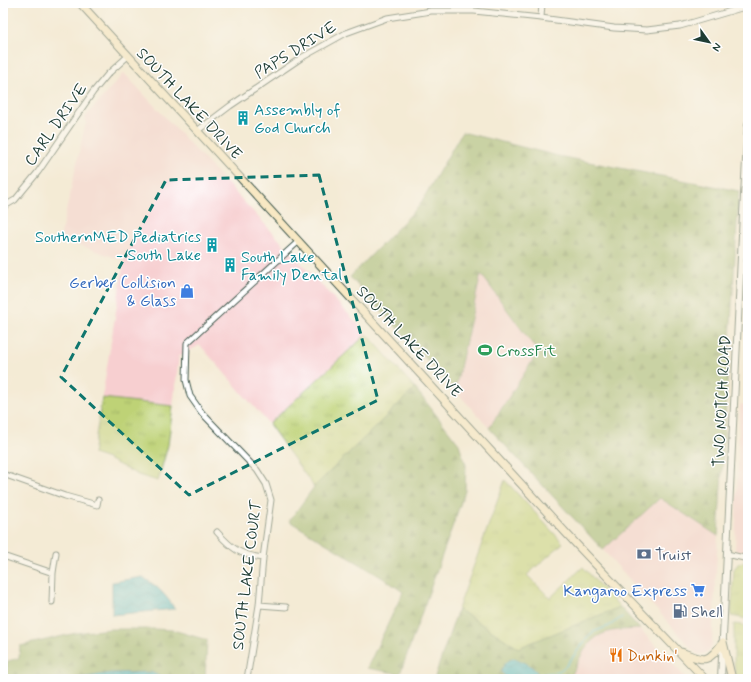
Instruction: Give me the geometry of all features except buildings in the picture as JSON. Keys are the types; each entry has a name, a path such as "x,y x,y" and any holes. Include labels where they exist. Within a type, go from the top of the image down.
{"main road":[{"name":"SOUTH LAKE DRIVE","path":"80,3 583,551 705,679"},
{"path":"678,650 696,658 706,659 712,655 722,642"},
{"path":"722,642 732,679"}],"street":[{"path":"453,3 453,10"},
{"path":"541,18 542,3"},
{"name":"PAPS DRIVE","path":"197,131 230,106 301,58 346,33 387,18 430,11 453,10 541,18 614,28 647,30 680,26 748,6"},
{"name":"CARL DRIVE","path":"3,206 15,200 38,172 93,92 108,74 128,56"},
{"name":"TWO NOTCH ROAD","path":"721,679 748,124"},
{"name":"SOUTH LAKE COURT","path":"246,679 259,605 263,558 271,500 268,489 257,470 202,413 190,396 186,380 187,343 299,241"},
{"path":"3,474 65,496 97,505 98,500"},
{"path":"217,532 232,548 252,557 263,558"},
{"path":"52,602 53,573 56,553"},
{"path":"727,554 748,559"},
{"path":"3,556 53,573"},
{"path":"259,605 286,607"}],"highlighted area":[{"path":"319,175 378,400 189,495 61,377 166,180"}],"shaded area":[{"path":"124,73 367,334 269,424 200,345 179,356 173,406 102,398 124,261 60,238 86,122 84,118"},
{"path":"480,273 538,352 489,428 455,390"},
{"path":"740,404 748,406 748,555 735,551"},
{"path":"660,498 718,536 712,645 710,650 703,654 698,654 693,650 603,550"},
{"path":"640,629 687,679 570,679 582,654 591,641 605,632"}],"green space":[{"path":"462,132 558,156 739,191 718,536 660,498 603,550 489,428 538,352 481,274 455,390 350,277 419,206"},
{"path":"367,334 415,388 314,487 269,424"},
{"path":"415,388 459,444 466,465 465,491 400,674 367,668 403,592 289,521 314,487"},
{"path":"102,398 173,406 168,445 158,481 138,475 108,459 93,454"},
{"path":"505,480 563,543 527,575 550,598 583,567 620,607 518,648 458,609"},
{"path":"739,563 748,563 748,619 731,616 734,569"},
{"path":"620,607 640,629 613,631 598,636 583,652 570,679 434,679 458,609 518,648"},
{"path":"734,624 748,627 748,650 745,661 748,666 748,679 736,679 735,677"},
{"path":"110,629 173,630 207,640 205,679 3,679 3,672 8,661 19,658 20,646 76,633"}],"water":[{"path":"142,577 161,591 175,609 112,615 112,582"},
{"path":"514,658 526,663 534,669 539,675 539,679 508,679 501,672 506,663"},
{"path":"151,672 165,679 74,679 110,673"}],"waterway":[{"path":"539,675 559,671 566,666 593,632 609,626 622,617"}],"place":[{"name":"Assembly of God Church","path":"243,118"},
{"name":"SouthernMED Pediatrics - South Lake","path":"212,245"},
{"name":"South Lake Family Dental","path":"230,265"},
{"name":"Gerber Collision & Glass","path":"187,291"},
{"name":"CrossFit","path":"485,350"},
{"name":"Truist","path":"644,554"},
{"name":"Kangaroo Express","path":"698,590"},
{"name":"Shell","path":"680,611"},
{"name":"Dunkin'","path":"616,655"}]}
